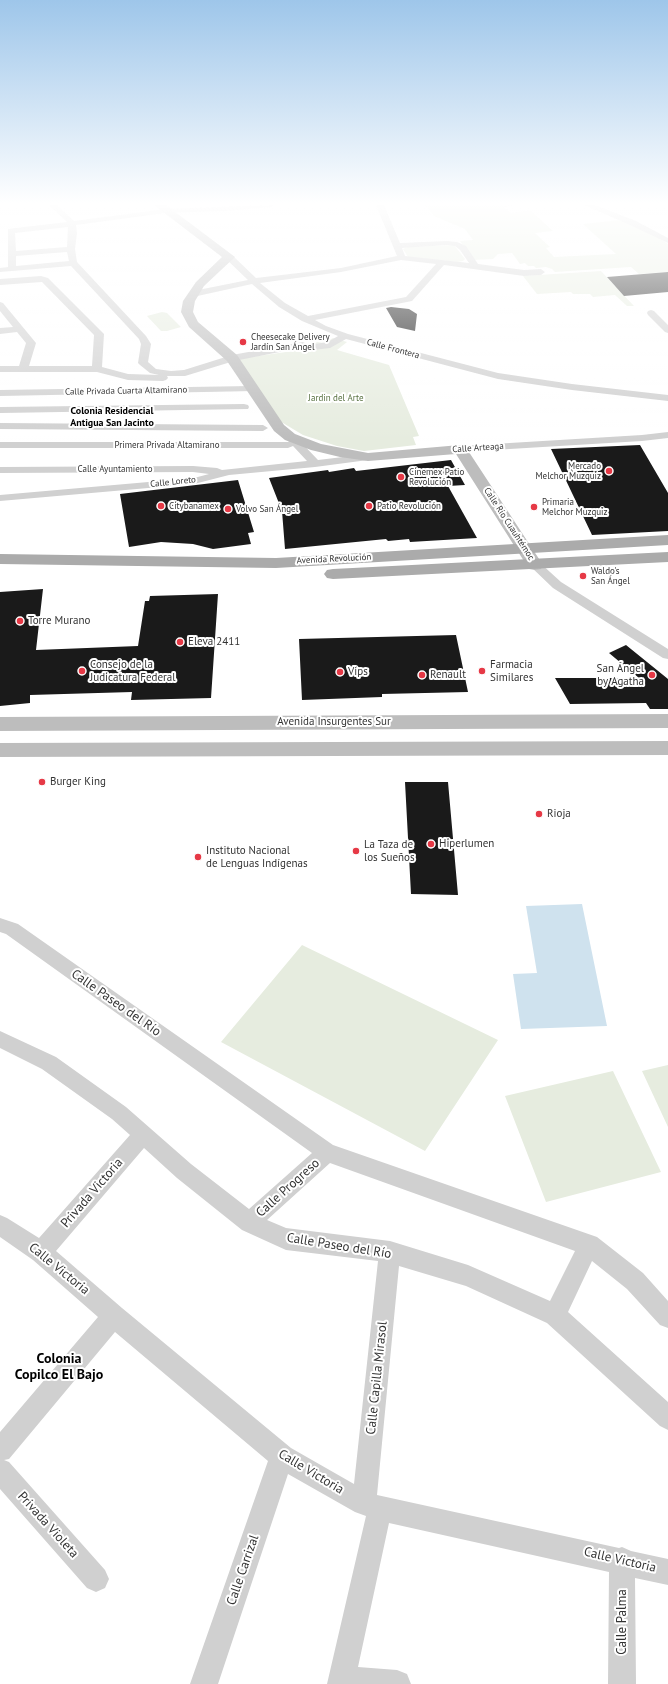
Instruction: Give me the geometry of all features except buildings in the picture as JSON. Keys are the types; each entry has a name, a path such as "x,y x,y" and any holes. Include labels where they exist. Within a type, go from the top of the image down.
{"main road":[{"name":"Avenida Revolución","path":"0,559 276,563 668,540"},
{"name":"Avenida Revolución","path":"0,573 290,576 535,565 668,557"}],"street":[{"path":"49,284 99,334 96,369"},
{"path":"92,284 146,344 143,360 145,366 148,369 164,374 185,373 232,358 303,345 305,348 330,345 345,336"},
{"name":"Calle Arteaga","path":"201,284 189,301 187,312 193,324 232,358 273,421 289,441 315,464"},
{"path":"193,294 242,284"},
{"name":"Calle Frontera","path":"257,284 272,298 305,319 345,336 498,376 572,387 668,398"},
{"path":"305,319 404,301 409,299 423,284"},
{"path":"0,305 30,343 23,369"},
{"path":"662,312 651,313 668,330"},
{"path":"0,328 19,328"},
{"path":"0,331 19,328"},
{"path":"0,369 96,369 128,377 200,380"},
{"name":"Calle Privada Cuarta Altamirano","path":"0,393 251,389"},
{"path":"0,410 244,407"},
{"path":"35,470 46,446 58,409"},
{"path":"0,426 263,428"},
{"name":"Calle Arteaga","path":"289,441 328,451 368,457 460,449 642,438 668,435"},
{"name":"Primera Privada Altamirano","path":"0,446 289,441"},
{"name":"Calle Río Cuauhtémoc","path":"460,449 535,565 557,585 668,655"},
{"name":"Calle Loreto","path":"0,498 194,481 229,472 315,464 368,457"},
{"name":"Calle Ayuntamiento","path":"0,470 193,469 229,472"},
{"name":"Avenida Insurgentes Sur","path":"0,724 668,721"},
{"path":"0,750 668,748"},
{"name":"Calle Paseo del Río","path":"0,925 12,929 327,1152 589,1245 635,1281 668,1317"},
{"name":"Calle Paseo del Río","path":"0,1039 49,1063 119,1113 184,1171 249,1223 286,1239 390,1252 468,1276 555,1316 668,1418"},
{"name":"Privada Victoria","path":"41,1252 143,1134"},
{"name":"Calle Progreso","path":"249,1223 327,1152"},
{"name":"Calle Victoria","path":"0,1225 41,1252 114,1316 282,1457 372,1506 622,1560 668,1572"},
{"path":"555,1316 589,1245"},
{"name":"Calle Capilla Mirasol","path":"342,1681 372,1506 390,1252"},
{"path":"2,1444 114,1316"},
{"name":"Calle Carrizal","path":"204,1684 282,1457"},
{"name":"Privada Violeta","path":"0,1471 96,1579"},
{"name":"Calle Palma","path":"622,1560 622,1684"},
{"path":"342,1681 397,1684"}],"green space":[{"path":"529,284 613,284 634,306 627,306 615,295 593,297 590,294 573,294 571,292 537,294"},
{"path":"162,312 167,313 181,327 161,331 147,316"},
{"name":"Jardin del Arte","path":"333,338 347,342 337,350 389,365 419,436 413,437 416,445 364,451 337,446 303,435 278,420 237,359 307,349 317,342 324,343"},
{"path":"302,945 498,1040 425,1151 221,1042"},
{"path":"668,1065 668,1127 642,1071"},
{"path":"613,1071 661,1172 546,1202 505,1096"}],"water":[{"path":"582,904 607,1026 521,1029 513,974 537,973 526,906"}],"place":[{"name":"Cheesecake Delivery Jardín San Ángel","path":"243,342"},
{"name":"Mercado Melchor Muzquiz","path":"609,471"},
{"name":"Cinemex Patio Revolución","path":"401,477"},
{"name":"Citybanamex","path":"161,506"},
{"name":"Patio Revolución","path":"369,506"},
{"name":"Primaria Melchor Muzquiz","path":"534,507"},
{"name":"Volvo San Ángel","path":"228,509"},
{"name":"Waldo's San Ángel","path":"583,576"},
{"name":"Torre Murano","path":"20,621"},
{"name":"Eleva 2411","path":"180,642"},
{"name":"Consejo de la Judicatura Federal","path":"82,671"},
{"name":"Farmacia Similares","path":"482,671"},
{"name":"Vips","path":"340,672"},
{"name":"Renault","path":"422,675"},
{"name":"San Ángel by Agatha","path":"652,675"},
{"name":"Burger King","path":"42,782"},
{"name":"Rioja","path":"539,814"},
{"name":"Hiperlumen","path":"431,844"},
{"name":"La Taza de los Sueños","path":"356,851"},
{"name":"Instituto Nacional de Lenguas Indígenas","path":"198,857"}],"district":[{"name":"Colonia Residencial Antigua San Jacinto","path":"112,416"},
{"name":"Colonia Copilco El Bajo","path":"59,1368"}]}
